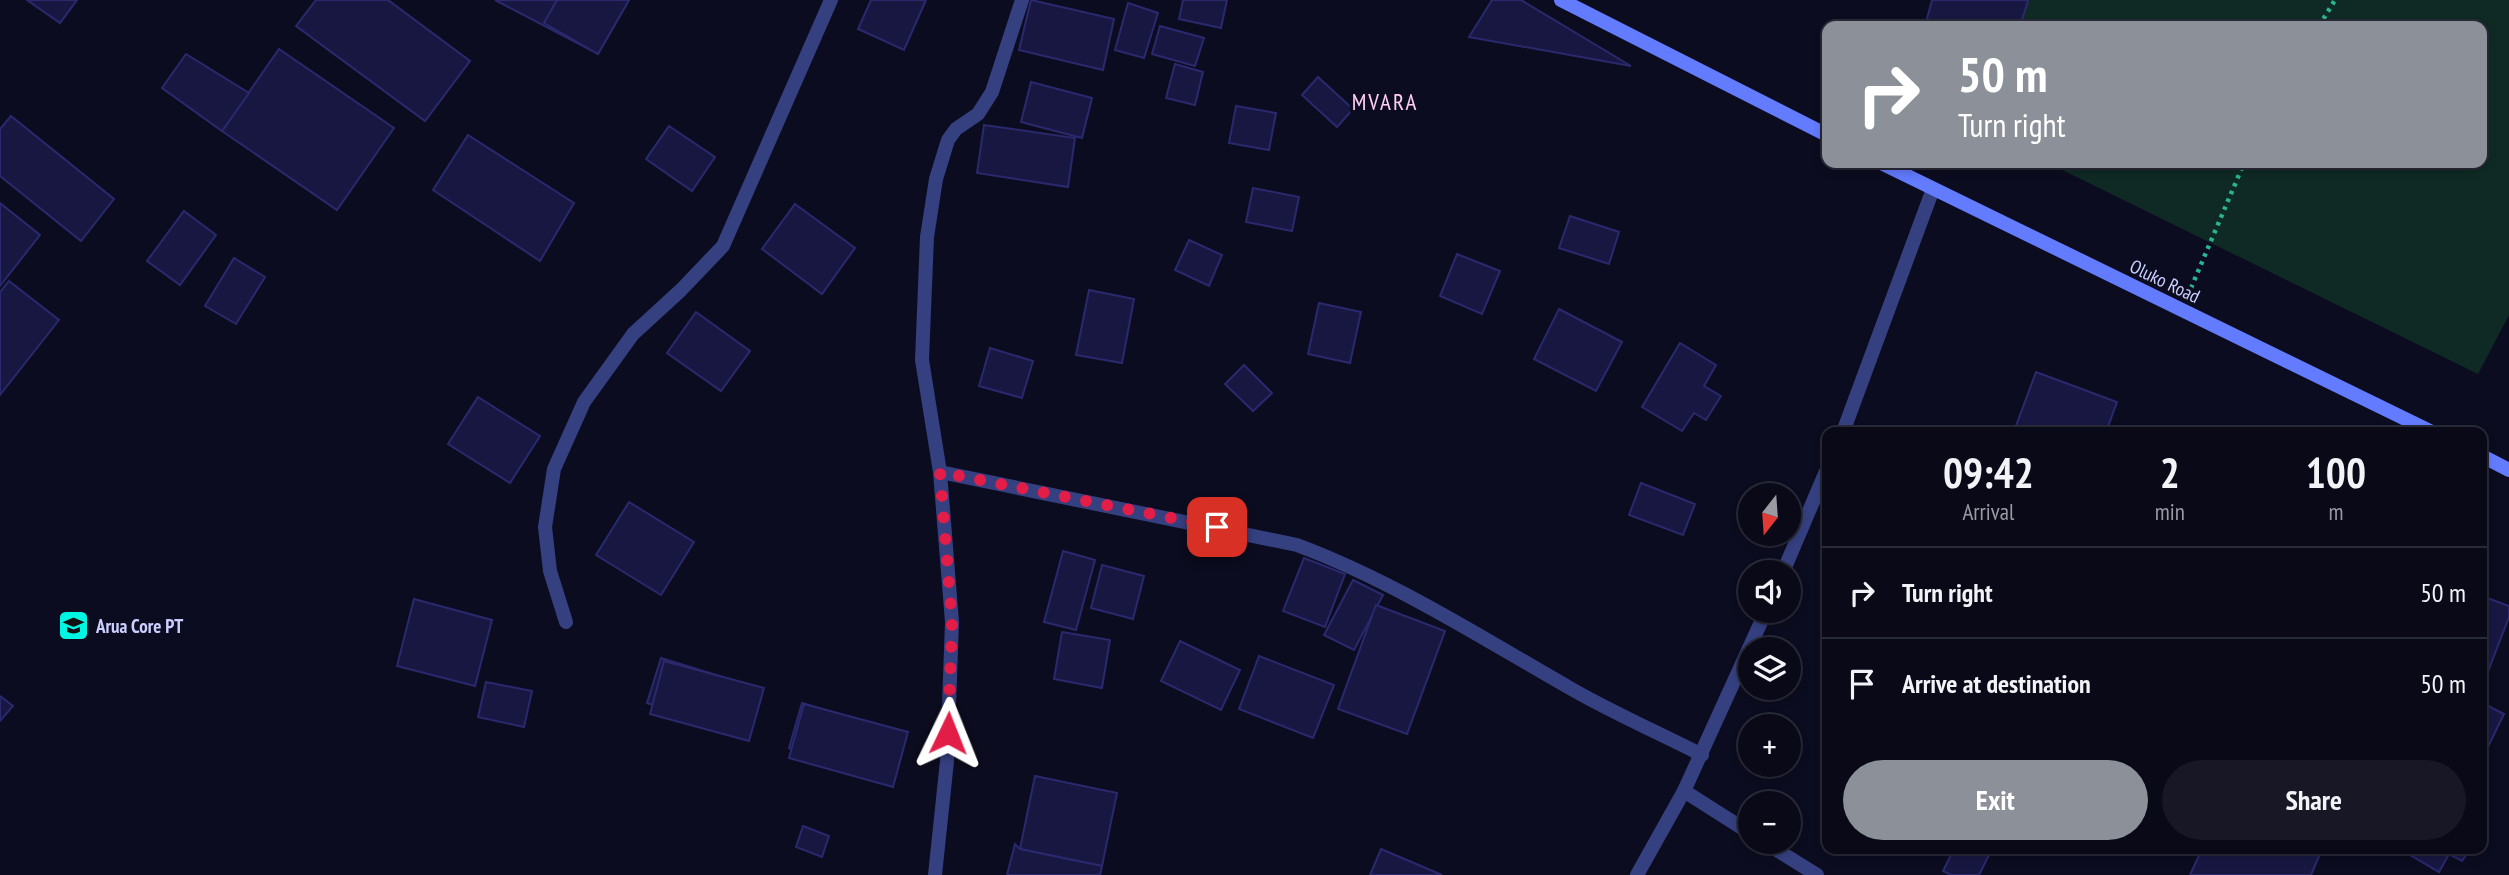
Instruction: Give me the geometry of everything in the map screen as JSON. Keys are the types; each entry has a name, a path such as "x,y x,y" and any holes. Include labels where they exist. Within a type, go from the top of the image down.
{"main road":[{"path":"1561,0 1822,132"},
{"name":"Oluko Road","path":"1891,168 2422,427"},
{"path":"2487,459 2509,470"}],"street":[{"path":"566,622 550,571 545,527 554,469 584,402 633,334 723,246 831,0"},
{"path":"935,875 947,761 952,622 940,472 922,360 927,237 936,178 948,140 956,129 978,114 992,92 1021,0"},
{"path":"1845,427 1933,189"},
{"path":"940,472 1297,545 1362,571 1571,689 1702,755"},
{"path":"1788,560 1822,481"},
{"path":"1637,875 1702,755 1761,623"},
{"path":"1684,791 1738,825"},
{"path":"1783,854 1816,875"}],"path":[{"path":"2322,21 2335,0"},
{"path":"2182,310 2242,168"}],"green space":[{"path":"2007,0 2509,0 2509,315 2478,374 2058,168 2487,168 2487,21 2001,21"}],"building":[{"path":"27,0 77,0 60,23"},
{"path":"316,0 388,0 470,61 425,121 296,26"},
{"path":"495,0 629,0 598,54"},
{"path":"557,0 629,0 598,54 544,23"},
{"path":"871,0 926,0 904,50 858,29"},
{"path":"1031,0 1114,19 1103,70 1019,50"},
{"path":"1183,0 1227,0 1221,28 1179,19"},
{"path":"1492,0 1521,0 1631,66 1469,37"},
{"path":"1932,0 2028,1 2022,21 1926,21"},
{"path":"1128,3 1158,13 1144,58 1115,50"},
{"path":"1160,26 1204,38 1195,66 1152,54"},
{"path":"279,49 394,128 337,210 222,131"},
{"path":"186,54 249,93 222,131 162,88"},
{"path":"1175,64 1203,72 1195,105 1166,98"},
{"path":"1318,77 1353,109 1337,127 1302,95"},
{"path":"1031,82 1092,98 1082,138 1021,122"},
{"path":"1236,106 1276,113 1269,150 1229,143"},
{"path":"11,116 114,199 81,241 0,176 0,129"},
{"path":"984,125 1075,138 1068,187 977,173"},
{"path":"669,126 715,157 692,191 646,159"},
{"path":"468,135 574,203 540,261 433,190"},
{"path":"1253,188 1299,197 1292,231 1246,222"},
{"path":"0,203 40,235 0,286"},
{"path":"795,204 855,248 822,294 762,249"},
{"path":"184,211 216,235 180,285 147,261"},
{"path":"1570,216 1619,232 1609,264 1559,248"},
{"path":"1189,240 1222,255 1209,286 1175,270"},
{"path":"1457,254 1500,271 1482,314 1440,296"},
{"path":"234,258 265,277 236,324 205,306"},
{"path":"9,281 59,320 0,395 0,292"},
{"path":"1089,290 1134,299 1122,363 1076,355"},
{"path":"1319,303 1361,312 1350,363 1308,354"},
{"path":"1559,309 1622,342 1596,391 1534,359"},
{"path":"696,312 750,351 721,391 667,353"},
{"path":"1680,343 1716,365 1704,386 1721,396 1706,420 1694,413 1682,431 1642,407"},
{"path":"990,348 1033,361 1022,398 979,386"},
{"path":"1244,365 1272,393 1253,411 1225,384"},
{"path":"2036,372 2117,402 2108,427 2016,426"},
{"path":"478,397 540,436 510,483 448,444"},
{"path":"1641,483 1695,504 1683,535 1629,515"},
{"path":"629,502 694,542 661,595 596,555"},
{"path":"1063,551 1095,560 1076,630 1044,622"},
{"path":"1304,558 1345,574 1325,627 1283,611"},
{"path":"1102,565 1144,576 1133,619 1091,608"},
{"path":"1353,580 1383,595 1354,650 1324,635"},
{"path":"2487,598 2509,606 2509,617 2487,674"},
{"path":"414,599 492,620 475,686 397,666"},
{"path":"1376,605 1445,631 1407,734 1338,709"},
{"path":"1062,632 1110,640 1102,688 1054,679"},
{"path":"1180,641 1240,670 1221,710 1161,681"},
{"path":"1259,656 1334,685 1313,738 1239,709"},
{"path":"661,658 761,689 747,734 647,703"},
{"path":"664,661 764,688 749,741 650,714"},
{"path":"486,682 532,691 524,727 478,717"},
{"path":"0,696 13,706 0,721"},
{"path":"802,703 902,733 888,778 789,748"},
{"path":"804,704 908,732 893,787 789,758"},
{"path":"2487,706 2504,714 2487,749"},
{"path":"1035,776 1117,793 1102,866 1020,849"},
{"path":"803,826 829,836 822,857 796,847"},
{"path":"1015,844 1020,849 1102,866 1100,875 1007,875"},
{"path":"1381,849 1442,875 1370,875"},
{"path":"1952,854 1990,854 1979,875 1951,875 1943,871"},
{"path":"2200,854 2320,854 2311,875 2190,875"},
{"path":"2408,854 2449,854 2439,872"},
{"path":"2449,854 2467,854 2462,861"}],"place":[{"name":"Arua Core PT","path":"73,626"}],"district":[{"name":"MVARA","path":"1385,101"}],"route":[{"path":"948,733 952,622 940,472 1217,527"}]}
